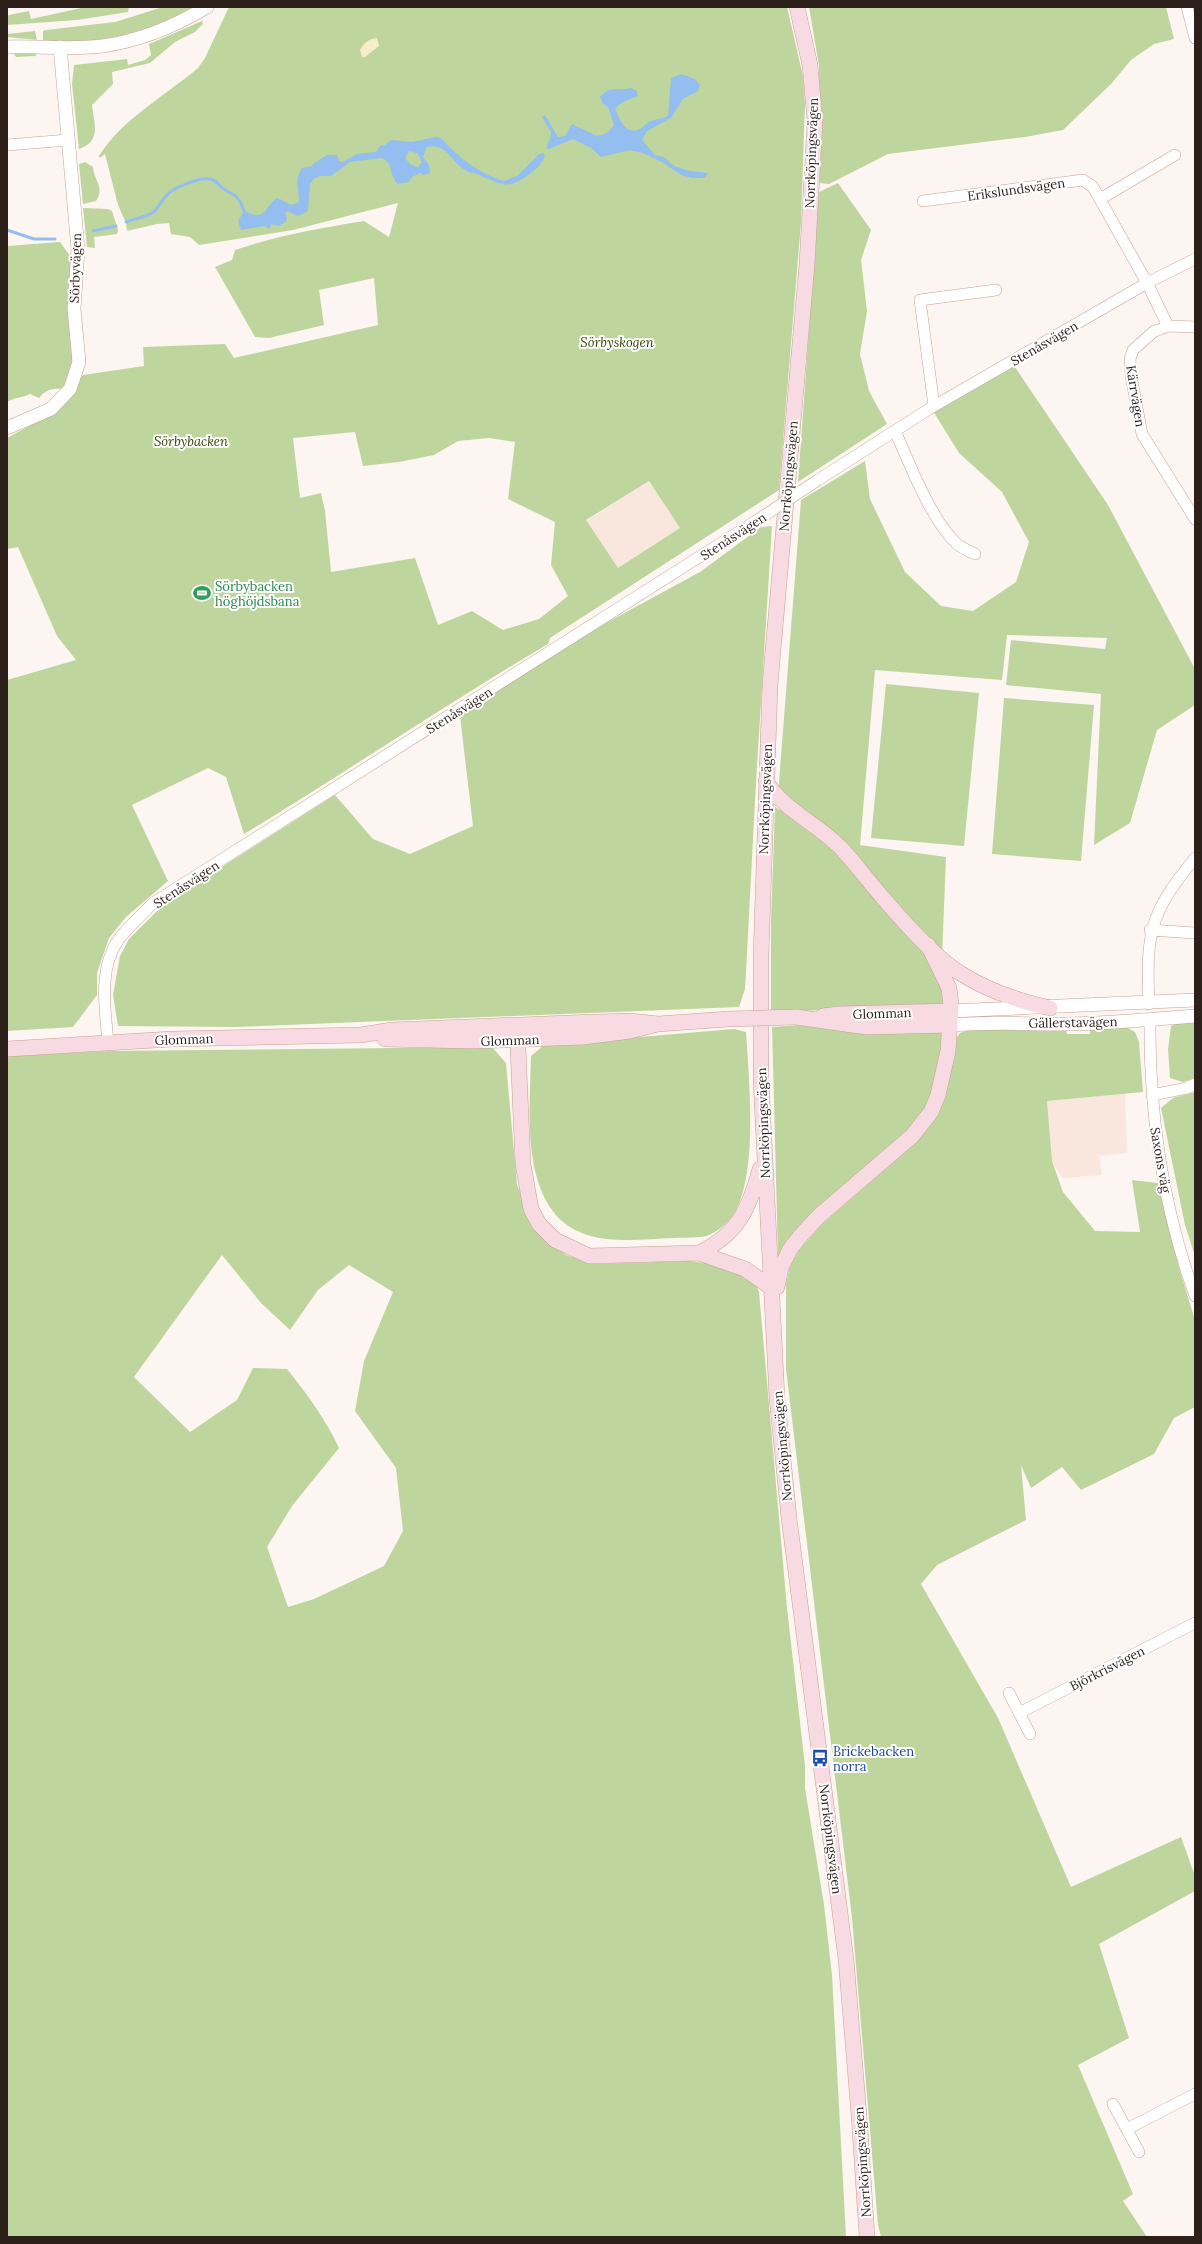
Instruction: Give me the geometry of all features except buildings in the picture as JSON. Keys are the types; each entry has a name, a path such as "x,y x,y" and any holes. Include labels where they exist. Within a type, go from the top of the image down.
{"main road":[{"name":"Norrköpingsvägen","path":"797,7 806,41 813,88 814,122 807,264 770,684 761,956 761,1080 774,1309 777,1398 789,1518 846,1959 859,2116 866,2237"},
{"path":"766,781 774,794 784,804 826,834 841,848 884,899 928,945 958,973 981,986 1025,1002 1050,1008"},
{"path":"774,1309 780,1268 790,1249 802,1234 826,1210 912,1136 931,1112 942,1076 951,1018 948,988 928,945"},
{"name":"Glomman","path":"7,1049 108,1042 360,1035 375,1039 430,1041 517,1032 604,1035 658,1024 728,1019 796,1017 814,1019 840,1014 951,1018"},
{"path":"517,1032 523,1164 531,1209 539,1224 556,1240 589,1256 699,1253 745,1269 772,1288"},
{"path":"699,1253 715,1245 727,1236 742,1218 752,1198 764,1154"}],"street":[{"path":"7,47 102,46 133,40 171,26 207,7"},
{"path":"1187,7 1195,38"},
{"name":"Sörbyvägen","path":"7,428 51,409 70,389 76,373 78,362 74,299 78,249 60,47"},
{"path":"7,145 68,140"},
{"path":"1100,199 1175,155"},
{"name":"Erikslundsvägen","path":"923,201 1083,180 1093,187 1100,199 1147,283 1168,326"},
{"name":"Stenåsvägen","path":"108,1042 104,994 108,966 118,940 153,903 756,521 934,406 1147,283 1195,259"},
{"path":"934,406 920,300 996,290"},
{"path":"1168,326 1195,327"},
{"name":"Kärrvägen","path":"1168,326 1154,332 1133,350 1130,359 1131,376 1142,434 1195,519"},
{"path":"895,431 925,495 946,530 956,543 975,554"},
{"path":"1150,1020 1147,951 1150,930 1157,911 1169,892 1195,858"},
{"path":"1150,930 1195,933"},
{"name":"Gällerstavägen","path":"951,1018 1050,1008 1149,1004 1195,1000"},
{"name":"Gällerstavägen","path":"951,1018 1150,1020 1195,1016"},
{"name":"Saxons väg","path":"1150,1020 1152,1095 1155,1130 1167,1197 1176,1236 1195,1296"},
{"path":"1152,1095 1187,1088 1195,1084"},
{"name":"Björkrisvägen","path":"1020,1713 1195,1623"},
{"path":"1009,1693 1030,1734"},
{"path":"1127,2129 1195,2094"},
{"path":"1113,2104 1139,2152"}],"shaded area":[{"path":"649,481 680,528 618,569 586,521"},
{"path":"1125,1093 1127,1153 1099,1156 1102,1175 1063,1178 1052,1162 1047,1101"}],"green space":[{"path":"86,7 129,7 128,12 77,20 7,25 7,16 9,15 29,11 31,19"},
{"path":"163,7 193,7 157,24 121,36 83,41 43,40 43,31 46,30 115,22"},
{"name":"Sörbyskogen","path":"229,7 787,7 803,76 805,104 801,222 779,490 550,638 548,644 244,834 226,777 208,768 132,805 168,881 126,917 109,938 97,973 97,995 73,1027 7,1031 7,680 76,660 57,636 18,547 7,549 7,438 44,418 83,375 144,366 143,347 225,344 234,358 378,325 374,278 319,290 324,325 269,338 255,337 215,267 232,260 235,250 251,245 298,233 364,221 389,237 398,203 293,230 199,245 190,237 171,234 169,223 157,224 127,231 126,223 118,205 105,154 100,158 99,156 132,119 198,68 205,58","holes":["355,432 363,466 399,462 434,455 458,441 489,438 515,442 508,499 555,522 551,565 568,596 539,619 503,630 472,611 438,625 415,558 331,572 325,511 321,493 300,498 293,438","649,481 680,528 618,568 586,520"]},
{"path":"809,7 1166,7 1174,39 1154,44 1131,60 1111,84 1063,130 1025,137 888,154 829,184 820,183 819,66"},
{"path":"202,21 203,24 195,32 175,42 150,63 112,72 113,84 92,105 95,125 94,136 86,146 79,149 72,84 74,65 127,59 128,65 145,60 151,55 149,44"},
{"path":"35,31 37,40 7,37 7,34"},
{"path":"36,52 36,56 16,57 14,54"},
{"path":"85,162 93,167 99,192 96,201 83,204 79,164"},
{"path":"838,183 871,230 861,260 867,311 860,354 869,391 887,424 798,482 819,192"},
{"path":"83,208 108,209 112,211 118,230 117,234 94,237 95,248 87,247"},
{"path":"60,242 73,260 68,290 68,307 74,358 64,389 50,390 39,398 30,394 7,402 7,246"},
{"path":"1013,364 1108,505 1195,669 1195,705 1157,730 1130,823 1094,845 1101,694 1006,685 1011,640 1105,649 1107,638 1007,635 1002,680 875,670 860,845 946,857 942,958 840,844 778,795 801,500 865,461 870,499 905,572 941,606 973,611 1016,582 1029,542 1002,492 959,453 933,411"},
{"path":"772,526 745,989 739,1007 236,1027 118,1026 113,995 120,956 129,939 162,906 335,795 373,839 410,854 473,826 460,716 532,668 606,623 700,572 761,527"},
{"path":"886,684 979,693 964,846 871,838"},
{"path":"1004,698 1094,705 1081,861 992,854"},
{"path":"775,807 817,831 925,955 943,989 944,1006 771,1012 771,921"},
{"path":"1195,1020 1195,1078 1183,1082 1170,1078 1168,1049 1171,1026 1181,1022"},
{"path":"800,1025 942,1029 944,1037 931,1092 925,1108 905,1134 778,1255 772,1027"},
{"path":"1122,1025 1135,1032 1139,1042 1143,1092 1047,1101 1052,1161 1063,1192 1095,1231 1140,1232 1132,1180 1158,1183 1179,1268 1195,1320 1195,1407 1174,1418 1154,1454 1081,1490 1062,1467 1031,1488 1021,1465 1026,1520 937,1565 921,1584 998,1718 1071,1887 1181,1837 1195,1876 1195,1891 1099,1944 1129,2038 1078,2065 1133,2194 1123,2201 1147,2237 881,2237 878,2225 852,1918 786,1369 786,1284 790,1266 799,1250 821,1225 915,1143 937,1115 955,1040 960,1033 974,1028 1066,1028 1067,1034 1090,1034 1090,1027"},
{"path":"734,1029 746,1032 750,1096 750,1144 744,1188 738,1206 730,1219 718,1230 705,1236 641,1240 607,1239 591,1236 577,1231 563,1222 552,1210 543,1194 536,1175 532,1156 530,1136 531,1056 544,1045"},
{"path":"492,1047 506,1063 517,1185 534,1224 544,1239 566,1255 594,1264 689,1261 730,1266 755,1282 759,1292 787,1608 805,1766 805,1788 824,1905 832,1975 846,2237 7,2237 7,1056 109,1051","holes":["222,1255 261,1303 290,1330 318,1290 349,1265 393,1292 364,1361 355,1411 396,1468 403,1531 384,1566 314,1599 288,1607 267,1547 292,1506 339,1448 315,1407 287,1369 253,1368 237,1400 190,1432 134,1377"]},
{"path":"1195,1092 1195,1256 1185,1225 1161,1108 1173,1098"}],"sand":[{"path":"377,38 379,46 365,57 362,57 360,50 363,45 369,40"}],"water":[{"path":"681,74 695,79 700,85 698,91 683,99 671,118 647,131 642,140 655,155 664,157 674,166 690,171 708,173 705,178 692,178 681,175 662,162 643,153 630,150 601,157 591,148 573,139 549,149 546,148 551,131 542,117 545,115 558,137 565,136 572,124 597,136 607,133 614,125 608,107 603,104 600,97 603,93 610,90 631,88 637,91 638,96 623,102 615,108 623,125 630,130 635,131 642,128 649,122 668,116 671,78"},
{"path":"435,137 441,138 455,152 477,169 504,181 517,176 538,155 543,153 545,155 540,164 527,176 520,181 508,184 497,183 477,174 468,172 444,150 434,146 427,147 423,157 429,165 430,173 423,175 420,173 412,177 409,182 398,184 393,177 388,163 382,158 350,162 331,176 320,176 314,179 310,184 308,211 298,216 287,211 285,214 287,217 286,222 279,226 271,224 270,229 265,226 241,230 238,221 244,211 253,215 263,213 272,202 278,198 291,205 299,202 298,176 302,168 312,166 327,155 337,155 339,161 343,162 357,154 376,152 380,146 385,145 391,140 412,142","holes":["409,151 417,153 422,162 418,167 411,165 405,158"]}],"waterway":[{"path":"126,222 152,213 164,198 174,189 202,179 213,180 223,189 235,196 241,203 244,211"},
{"path":"93,231 116,226"},
{"path":"7,230 34,239 55,239"}],"place":[{"name":"Sörbybacken höghöjdsbana","path":"202,593"},
{"name":"Brickebacken norra","path":"820,1758"}],"park label":[{"name":"Sörbybacken","path":"191,441"}]}
